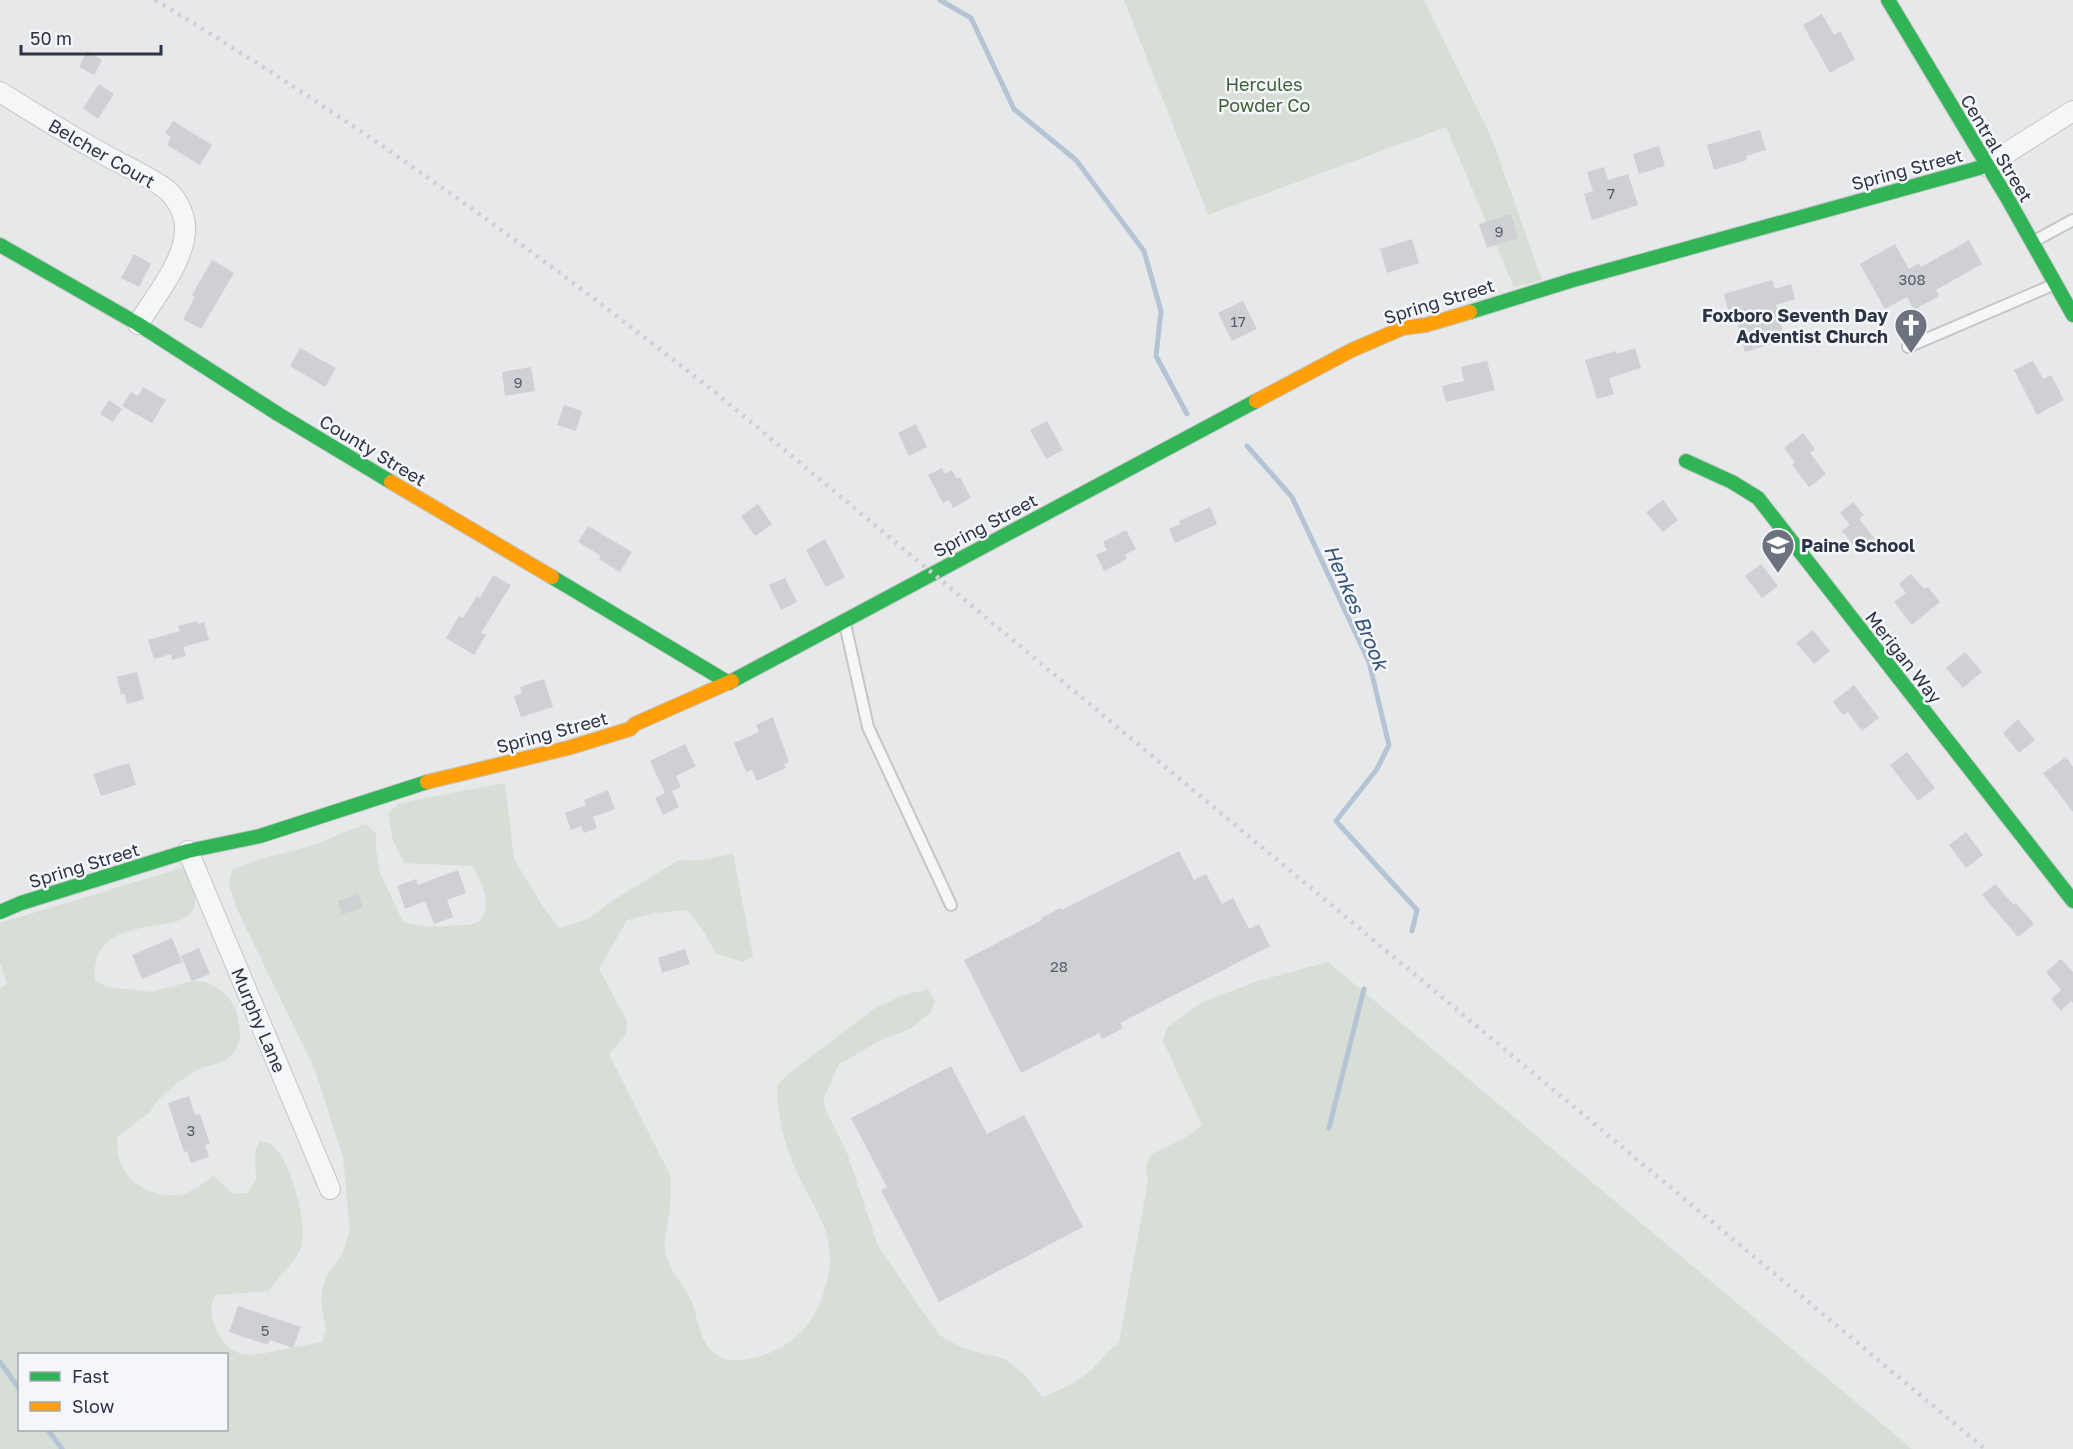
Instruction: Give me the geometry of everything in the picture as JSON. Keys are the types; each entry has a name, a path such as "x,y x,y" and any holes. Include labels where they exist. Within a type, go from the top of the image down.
{"street":[{"name":"Central Street","path":"1888,0 2073,315"},
{"name":"Belcher Court","path":"0,93 166,190 177,202 184,216 183,246 138,324"},
{"path":"1986,166 2073,111"},
{"name":"Spring Street","path":"0,912 21,903 188,852 260,836 413,786 568,748 630,729 635,724 729,683 1352,350 1403,328 1425,325 1573,280 1986,166"},
{"name":"County Street","path":"0,245 138,324 278,414 729,683"},
{"name":"Merigan Way","path":"1686,461 1739,484 1758,498 2073,901"},
{"name":"Murphy Lane","path":"188,852 330,1189"}],"lane":[{"path":"2032,242 2073,220"},
{"path":"1908,347 2055,284"},
{"path":"844,620 868,727 951,905"}],"green space":[{"name":"Hercules Powder Co","path":"1124,0 1424,0 1492,139 1542,280 1514,287 1446,127 1208,215"},
{"path":"505,783 514,859 543,907 559,928 588,919 612,901 679,860 692,861 733,854 753,956 743,962 716,954 703,930 687,910 656,913 627,920 599,969 627,1021 626,1035 609,1054 671,1177 665,1243 666,1257 692,1302 706,1343 718,1356 734,1360 750,1359 781,1348 794,1339 813,1316 820,1303 829,1271 830,1256 824,1228 798,1174 783,1134 777,1086 786,1076 875,1008 901,996 928,989 935,1001 931,1012 910,1029 885,1038 839,1064 823,1100 847,1153 878,1246 939,1335 963,1348 1005,1359 1026,1376 1042,1397 1081,1378 1119,1343 1148,1180 1146,1168 1150,1155 1190,1135 1202,1125 1163,1041 1167,1028 1202,1002 1258,981 1328,962 1912,1449 0,1449 0,989 7,984 0,963 0,923 188,866 195,902 187,917 121,934 107,943 97,958 95,981 107,987 152,992 192,981 206,982 229,998 236,1010 240,1038 236,1050 226,1060 199,1069 178,1082 157,1101 150,1112 117,1137 119,1158 127,1175 134,1182 161,1194 180,1195 193,1190 213,1176 234,1194 248,1193 256,1180 255,1153 259,1141 272,1145 286,1164 297,1195 303,1227 300,1250 268,1291 215,1295 211,1309 212,1318 223,1341 236,1352 243,1354 260,1354 322,1342 326,1329 321,1303 322,1290 326,1277 342,1255 350,1230 343,1158 315,1070 236,907 229,883 232,871 241,866 313,845 366,824 376,834 380,873 403,922 431,926 474,924 485,913 486,905 483,888 472,866 404,863 393,840 388,814 398,804"}],"building":[{"path":"1822,14 1834,35 1840,31 1855,59 1830,73 1803,25"},
{"path":"87,51 102,60 94,75 79,67"},
{"path":"99,84 114,94 98,119 83,108"},
{"path":"173,121 212,145 200,165 167,145 171,137 165,133"},
{"path":"1760,130 1766,150 1746,156 1747,160 1714,170 1707,145"},
{"path":"1659,146 1665,166 1639,174 1633,154"},
{"path":"1604,167 1608,180 1628,174 1638,205 1592,220 1584,194 1593,191 1587,172"},
{"path":"1511,214 1518,238 1487,248 1479,224"},
{"path":"1412,239 1419,263 1387,273 1380,249"},
{"path":"1969,240 1982,264 1936,290 1939,296 1914,310 1907,297 1885,309 1860,264 1895,244 1909,269 1919,263 1921,267"},
{"path":"134,254 151,264 139,287 121,278"},
{"path":"212,260 234,273 201,329 183,319 195,297 192,295"},
{"path":"1772,280 1775,289 1791,284 1795,299 1776,305 1785,340 1745,352 1733,309 1728,310 1724,294"},
{"path":"1243,301 1257,329 1232,341 1218,313"},
{"path":"300,348 336,368 325,387 290,366"},
{"path":"1635,348 1641,368 1609,378 1614,394 1597,399 1585,360"},
{"path":"1487,361 1495,390 1446,402 1442,386 1464,381 1461,367"},
{"path":"2033,361 2043,379 2051,375 2064,400 2037,415 2014,370"},
{"path":"531,367 535,391 505,396 502,372"},
{"path":"143,387 166,400 152,423 122,406 131,392 138,396"},
{"path":"109,400 122,409 113,422 100,414"},
{"path":"564,405 582,411 576,431 557,425"},
{"path":"1047,421 1063,450 1046,459 1030,430"},
{"path":"916,424 927,447 909,456 898,433"},
{"path":"1803,433 1815,449 1810,453 1826,474 1809,487 1792,465 1795,462 1784,448"},
{"path":"942,468 945,474 952,470 957,479 960,477 971,498 953,508 949,500 943,503 928,475"},
{"path":"1663,500 1678,520 1663,532 1646,512"},
{"path":"1853,502 1864,515 1859,519 1876,540 1860,553 1842,531 1850,525 1840,513"},
{"path":"758,504 772,524 755,536 741,516"},
{"path":"1210,507 1217,524 1175,543 1169,529 1180,524 1179,521"},
{"path":"588,526 632,552 620,572 599,559 601,556 578,542"},
{"path":"1126,530 1136,549 1125,555 1127,559 1104,571 1096,555 1107,550 1103,542"},
{"path":"825,539 845,577 826,587 806,550"},
{"path":"1761,564 1778,586 1762,598 1745,576"},
{"path":"1911,574 1924,589 1928,587 1940,602 1912,625 1894,602 1906,593 1899,584"},
{"path":"493,575 511,585 481,633 486,635 474,655 446,638 459,616 463,618 477,596 480,598"},
{"path":"785,578 797,602 781,610 769,585"},
{"path":"197,621 197,624 204,622 209,640 183,647 186,656 172,660 171,654 154,659 148,640 180,631 178,626"},
{"path":"1813,630 1830,651 1814,664 1796,643"},
{"path":"1965,652 1982,672 1963,688 1946,668"},
{"path":"137,672 144,699 127,704 125,694 121,695 117,677"},
{"path":"544,679 553,707 521,717 514,696 522,693 520,687"},
{"path":"1854,685 1879,718 1862,731 1848,712 1843,715 1833,702"},
{"path":"773,717 789,762 784,764 786,768 757,781 752,770 746,772 734,743 759,732 756,725"},
{"path":"2018,719 2035,740 2019,753 2003,733"},
{"path":"685,744 696,766 676,776 681,787 672,791 679,807 663,815 655,798 665,793 650,761"},
{"path":"1907,752 1935,788 1918,801 1890,765"},
{"path":"2066,757 2073,767 2073,812 2043,773"},
{"path":"129,763 136,785 101,796 93,774"},
{"path":"608,790 615,809 593,817 597,828 584,833 581,826 571,830 565,813 586,805 584,800"},
{"path":"1966,832 1983,855 1966,868 1949,845"},
{"path":"1179,851 1194,880 1206,874 1222,904 1233,898 1249,929 1259,924 1270,946 1120,1023 1123,1028 1102,1039 1099,1033 1021,1073 964,960 1042,920 1041,918 1061,908 1062,910"},
{"path":"458,870 466,893 447,900 453,917 434,924 425,901 405,909 397,886 416,879 418,885"},
{"path":"1995,884 2034,924 2018,937 1982,895"},
{"path":"358,894 363,908 342,914 338,901"},
{"path":"172,938 182,962 142,979 132,955"},
{"path":"199,948 210,974 192,981 181,956"},
{"path":"685,949 690,964 662,973 658,958"},
{"path":"2061,959 2073,972 2073,1003 2071,1001 2061,1011 2051,999 2061,990 2046,972"},
{"path":"951,1066 987,1134 1024,1115 1083,1227 939,1302 881,1190 887,1187 851,1118"},
{"path":"189,1096 195,1115 200,1114 210,1144 205,1145 209,1157 191,1163 187,1151 184,1152 168,1103"},
{"path":"238,1306 301,1327 293,1348 270,1340 268,1345 229,1332"}],"waterway":[{"name":"Henkes Brook","path":"940,0 971,18 1014,109 1076,160 1144,251 1161,311 1156,356 1187,414"},
{"name":"Henkes Brook","path":"1247,446 1292,497 1369,662 1389,745 1377,769 1336,821 1417,910 1412,931"},
{"name":"Henkes Brook","path":"1329,1128 1364,989"},
{"path":"0,1362 18,1387"},
{"path":"49,1431 62,1449"}],"railway":[{"path":"155,0 374,140 515,240 722,398 1985,1449"}],"traffic: fast":[{"path":"1888,0 2009,201 2073,315"},
{"path":"1470,312 1573,280 1986,166"},
{"path":"0,245 138,324 278,414 391,482"},
{"path":"732,681 1256,401"},
{"path":"1686,461 1732,482 1758,498 2073,901"},
{"path":"552,577 729,683"},
{"path":"0,912 21,903 188,851 260,836 427,782"}],"traffic: slow":[{"path":"1256,401 1352,350 1403,328 1426,325 1470,312"},
{"path":"391,482 552,577"},
{"path":"427,782 568,748 630,729 635,724 732,681"}],"place":[{"name":"Foxboro Seventh Day Adventist Church","path":"1911,354"},
{"name":"Paine School","path":"1778,574"}]}
